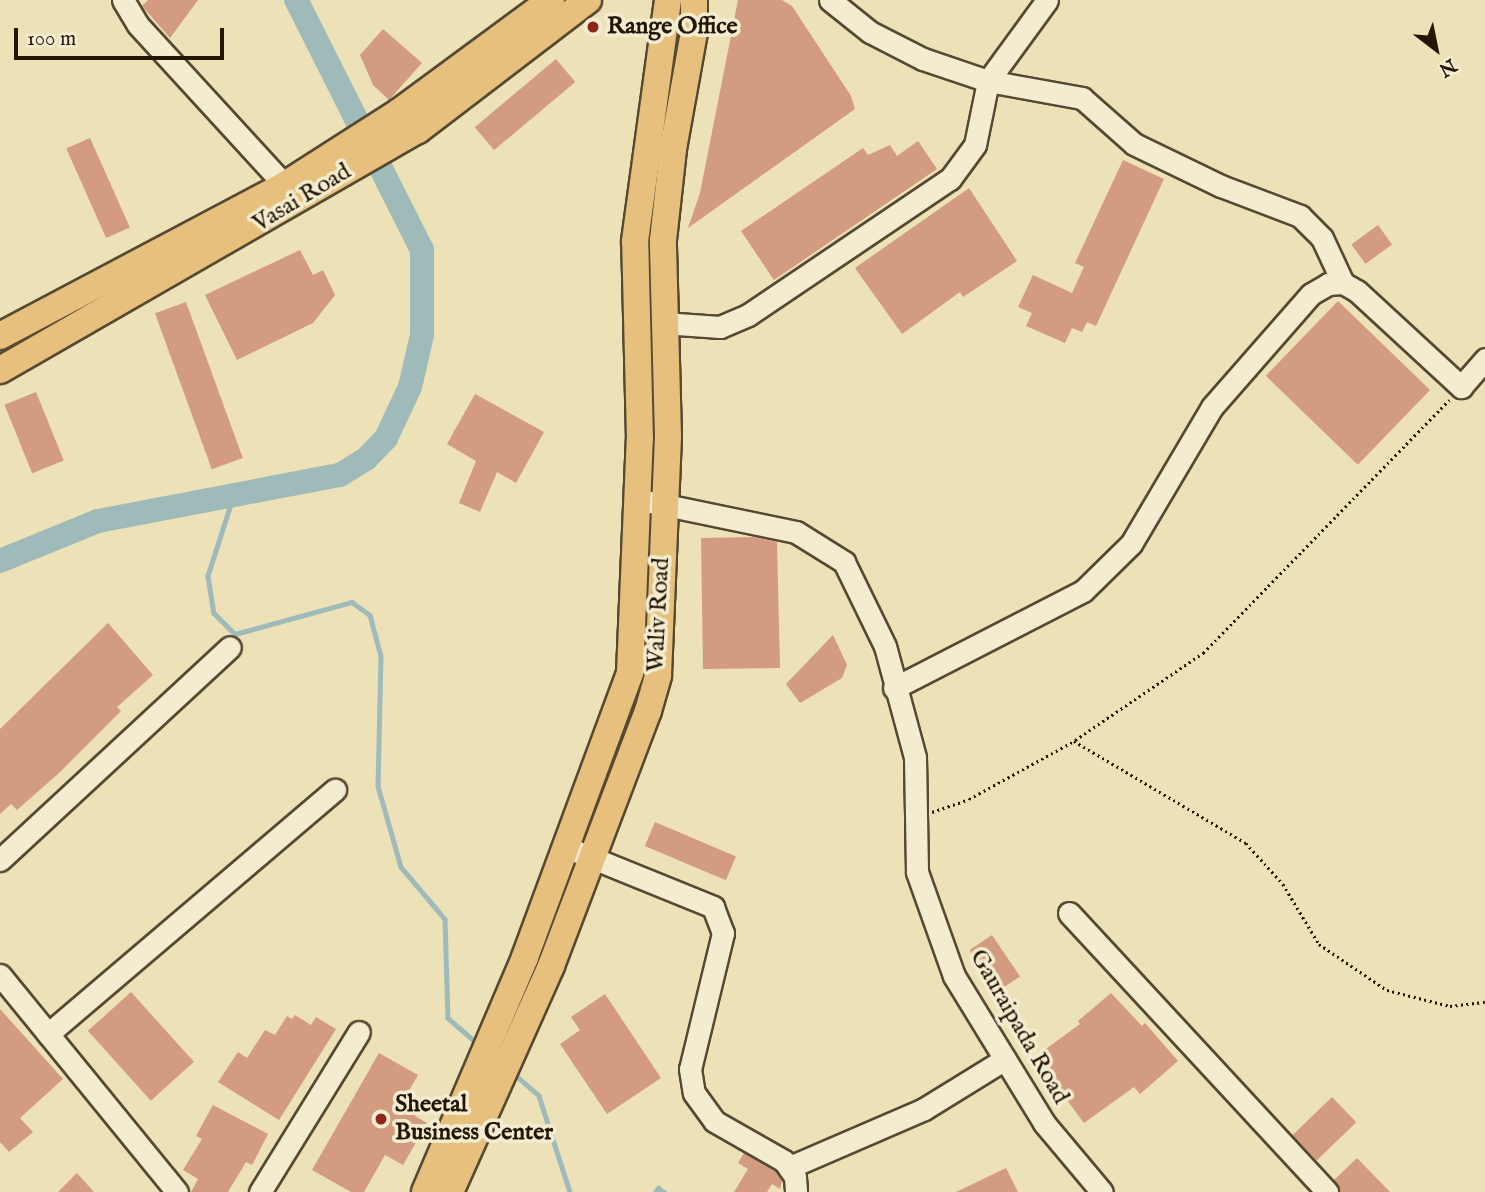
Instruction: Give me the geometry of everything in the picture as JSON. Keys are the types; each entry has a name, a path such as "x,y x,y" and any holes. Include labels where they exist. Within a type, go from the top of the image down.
{"main road":[{"name":"Vasai Road","path":"0,370 298,188 551,0"},
{"name":"Vasai Road","path":"0,336 418,130 588,0"},
{"name":"Waliv Road","path":"425,1192 568,848 630,673 635,502 640,439 635,241 668,0"},
{"name":"Waliv Road","path":"450,1192 594,857 658,675 663,502 668,437 663,323 663,240 673,149 694,32 694,0"}],"street":[{"path":"123,0 138,25 298,188"},
{"path":"830,0 870,32 923,59 988,80 1082,98 1134,144 1221,186 1300,216 1322,238 1343,283 1461,387 1485,359"},
{"path":"663,323 720,327 748,315 950,179 975,145 988,80 1047,0"},
{"path":"894,688 1083,591 1132,544 1212,407 1237,376 1311,294 1343,283"},
{"name":"Gauraipada Road","path":"635,502 663,502 796,532 844,562 885,646 894,688 915,757 917,872 954,976 1044,1123 1102,1192"},
{"path":"0,860 230,647"},
{"path":"48,1034 335,790"},
{"path":"568,848 713,907 723,933 690,1069 694,1093 714,1121 790,1167 796,1192"},
{"path":"1069,913 1327,1192"},
{"path":"0,975 177,1192"},
{"path":"260,1192 359,1032"},
{"path":"790,1167 924,1109 1005,1059"}],"path":[{"path":"916,818 969,800 1074,741 1203,653 1461,387"},
{"path":"1074,741 1246,843 1283,884 1319,944 1387,990 1450,1006 1485,1002"}],"building":[{"path":"148,0 198,0 170,38 142,6"},
{"path":"738,0 782,0 792,6 851,96 855,109 688,228 700,193"},
{"path":"383,29 422,63 389,100 373,85 360,55"},
{"path":"556,59 575,82 494,150 475,127"},
{"path":"90,138 130,228 106,238 66,149"},
{"path":"918,141 937,169 774,280 741,231 863,148 868,155 890,145 897,156"},
{"path":"1123,160 1164,179 1096,326 1087,322 1082,332 1072,328 1065,343 1026,326 1032,313 1018,307 1033,275 1072,293 1084,267 1075,263"},
{"path":"969,188 1017,261 963,297 960,292 902,334 855,268"},
{"path":"1378,225 1392,244 1365,264 1351,244"},
{"path":"300,250 313,275 323,270 335,295 313,323 237,360 205,295"},
{"path":"1338,301 1430,390 1358,465 1266,376"},
{"path":"186,302 243,458 212,469 155,313"},
{"path":"36,392 64,461 32,473 4,405"},
{"path":"475,394 544,432 516,483 497,472 480,512 459,503 476,461 447,444"},
{"path":"754,537 777,542 780,668 703,669 701,538"},
{"path":"108,623 153,675 117,707 121,711 59,773 17,810 11,804 0,814 0,729"},
{"path":"833,635 847,665 842,678 800,703 786,684"},
{"path":"655,822 736,856 726,880 645,846"},
{"path":"992,935 1020,976 998,992 970,950"},
{"path":"131,992 194,1062 151,1101 88,1031"},
{"path":"1111,993 1142,1026 1145,1023 1178,1061 1140,1094 1134,1087 1084,1123 1035,1057 1080,1024 1078,1021"},
{"path":"605,994 661,1078 607,1114 560,1044 580,1030 571,1017"},
{"path":"0,1009 63,1079 20,1118 33,1132 9,1152 0,1142"},
{"path":"295,1015 311,1025 316,1017 336,1029 279,1120 218,1082 238,1052 247,1058 265,1030 275,1035 287,1016 292,1019"},
{"name":"Sheetal Business Center","path":"379,1053 418,1075 407,1094 422,1103 415,1116 427,1123 403,1165 385,1155 364,1192 351,1192 312,1170"},
{"path":"1332,1097 1356,1122 1317,1160 1292,1135"},
{"path":"213,1105 268,1134 252,1165 246,1162 228,1192 191,1192 198,1179 183,1170 202,1139 196,1136"},
{"path":"744,1153 775,1171 782,1181 780,1189 772,1184 767,1192 734,1192 748,1169 738,1163"},
{"path":"1357,1158 1390,1192 1340,1192 1334,1180"},
{"path":"1006,1168 1018,1192 956,1192"},
{"path":"77,1173 94,1192 58,1192"}],"waterway":[{"path":"0,561 98,521 340,475 366,459 386,438 410,387 422,335 422,250 296,0"},
{"path":"234,495 208,576 214,613 235,634 352,602 370,615 381,656 378,786 401,867 445,919 448,1018 477,1043"},
{"path":"513,1073 539,1096 570,1192"},
{"path":"655,1192 658,1188 664,1192"}],"place":[{"name":"Range Office","path":"593,27"},
{"name":"Sheetal Business Center","path":"381,1119"}]}
